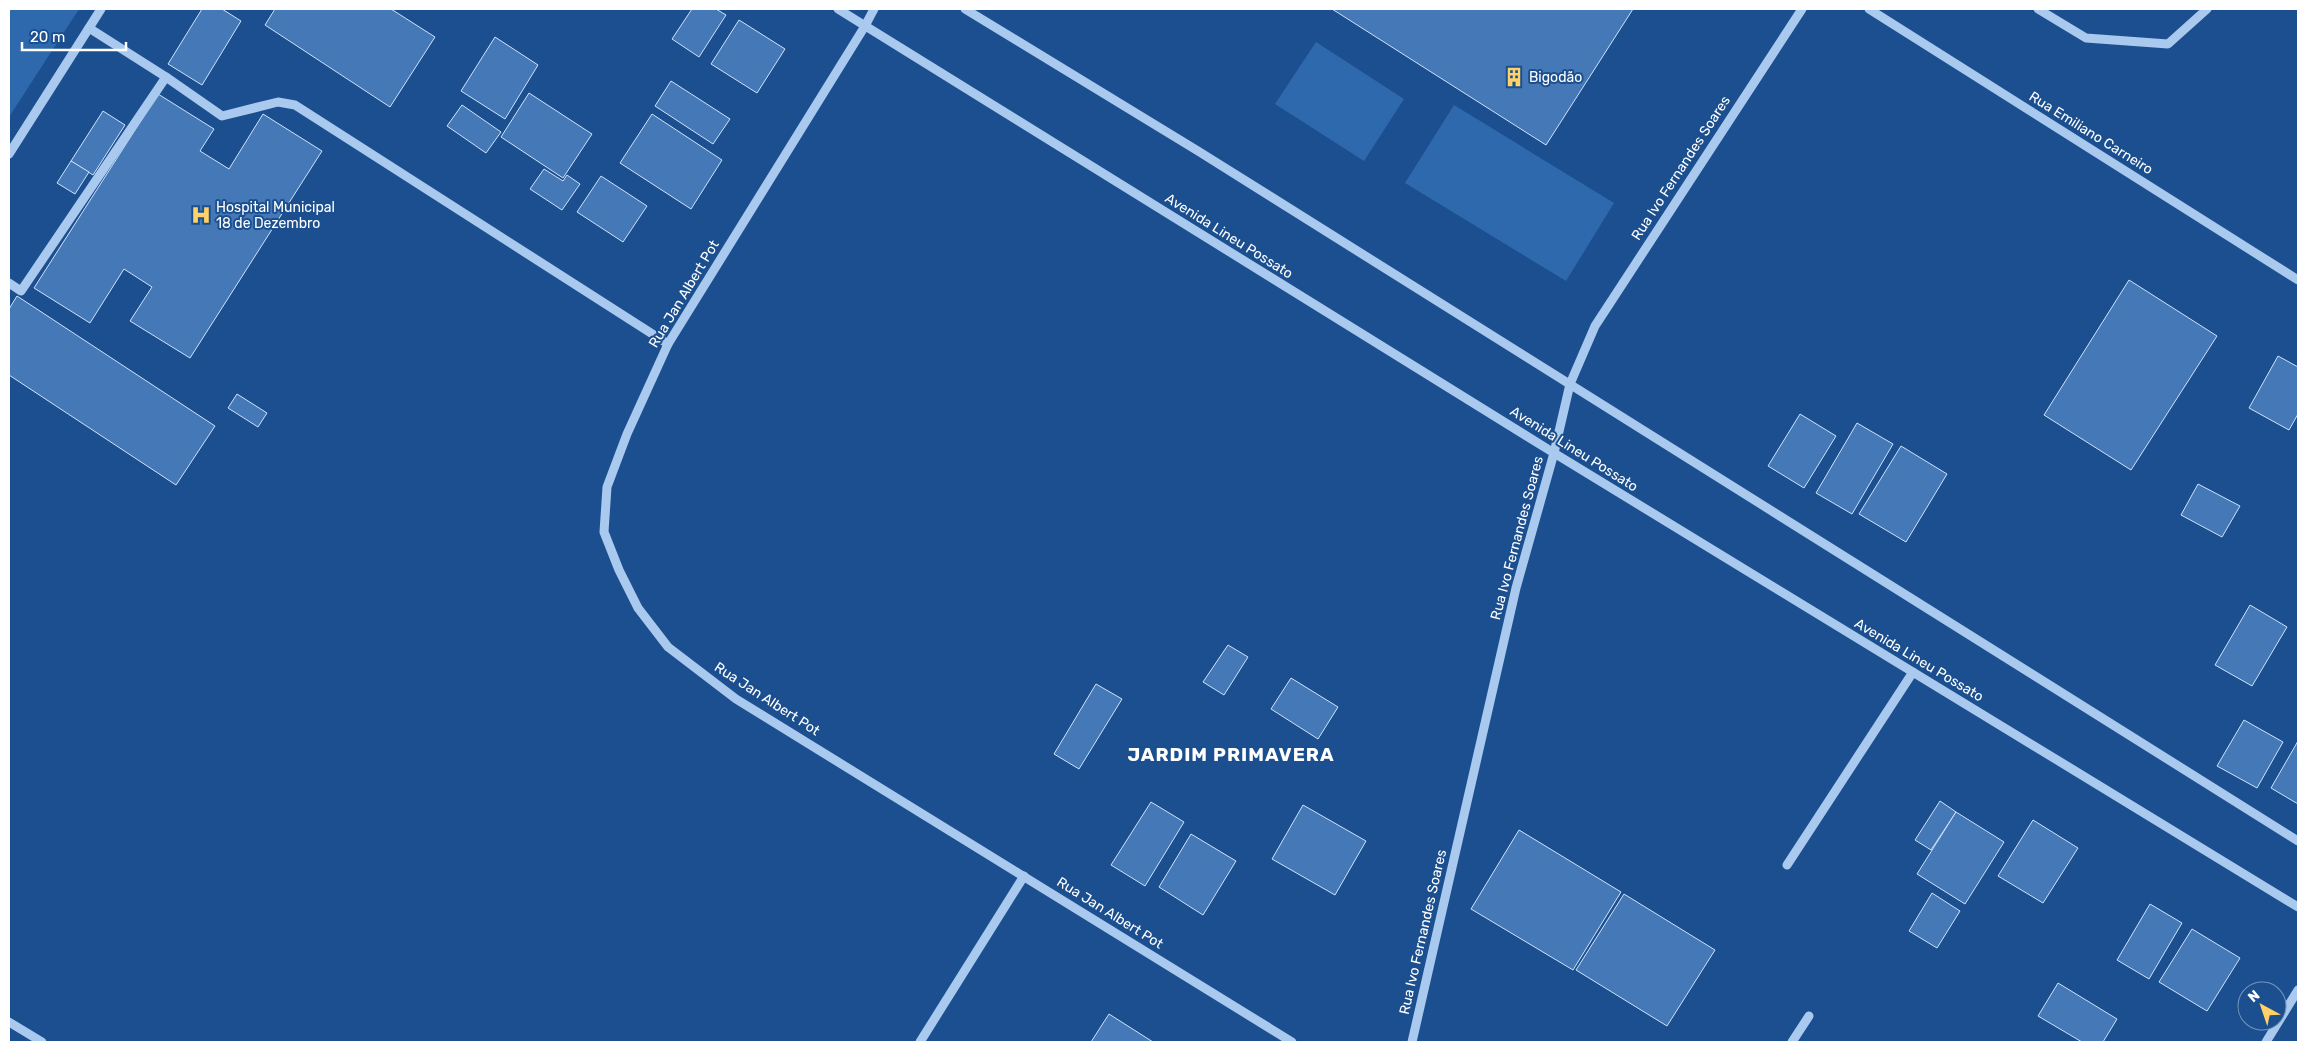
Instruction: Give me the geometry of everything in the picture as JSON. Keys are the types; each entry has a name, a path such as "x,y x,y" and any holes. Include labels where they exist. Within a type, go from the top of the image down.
{"street":[{"path":"9,154 101,9"},
{"name":"Avenida Lineu Possato","path":"838,9 1554,453 2298,907"},
{"name":"Rua Jan Albert Pot","path":"874,9 668,344 627,434 607,487 604,532 619,570 638,608 668,647 736,699 1292,1042"},
{"path":"965,9 1570,384 2298,841"},
{"name":"Rua Ivo Fernandes Soares","path":"1412,1042 1516,588 1554,453 1570,384 1594,326 1802,9"},
{"name":"Rua Emiliano Carneiro","path":"1870,9 2298,280"},
{"path":"2038,9 2086,38 2168,44 2207,9"},
{"path":"89,28 166,77 222,116 278,102 295,105 668,344"},
{"path":"9,283 21,291 166,77"},
{"path":"1787,865 1913,672"},
{"path":"920,1042 1024,876"},
{"path":"2266,1042 2298,990"},
{"path":"1792,1042 1809,1016"},
{"path":"9,1022 42,1042"}],"shaded area":[{"path":"9,9 79,9 9,117"},
{"path":"1316,42 1404,99 1364,161 1275,104"},
{"path":"1454,105 1614,203 1566,281 1405,183"}],"building":[{"path":"202,9 222,9 241,21 202,85 168,64"},
{"path":"275,9 391,9 435,37 390,107 265,25"},
{"path":"692,9 716,9 726,15 699,57 672,39"},
{"name":"Bigodão","path":"1332,9 1633,9 1546,145"},
{"path":"739,20 785,49 757,93 711,64"},
{"path":"495,37 538,65 505,119 461,91"},
{"path":"671,81 730,119 713,144 655,106"},
{"path":"529,93 592,134 563,178 501,137"},
{"name":"Hospital Municipal 18 de Dezembro","path":"158,94 214,129 200,151 229,169 263,114 322,151 190,358 130,321 152,287 124,269 90,323 34,288"},
{"path":"462,105 501,132 486,153 447,126"},
{"path":"103,111 125,125 93,175 71,161"},
{"path":"652,114 722,160 691,209 620,163"},
{"path":"71,161 89,172 75,194 57,183"},
{"path":"544,169 563,181 567,175 580,184 562,210 530,189"},
{"path":"601,176 647,206 623,242 577,212"},
{"path":"2129,280 2217,336 2131,470 2044,415"},
{"path":"17,296 215,426 176,485 9,375 9,309"},
{"path":"2278,356 2298,367 2298,414 2289,430 2249,408"},
{"path":"237,394 267,413 258,427 228,408"},
{"path":"1800,414 1836,436 1804,488 1768,466"},
{"path":"1857,423 1893,444 1852,514 1816,493"},
{"path":"1901,446 1947,474 1906,542 1859,514"},
{"path":"2198,484 2240,506 2222,537 2181,515"},
{"path":"2250,605 2287,627 2252,686 2215,665"},
{"path":"1228,645 1248,657 1224,695 1203,682"},
{"path":"1291,678 1338,707 1318,739 1271,709"},
{"path":"1096,684 1122,699 1079,769 1054,754"},
{"path":"2244,720 2283,742 2257,788 2217,766"},
{"path":"2298,741 2298,804 2271,788"},
{"path":"1940,801 1956,812 1931,850 1915,840"},
{"path":"1151,802 1184,822 1145,886 1111,865"},
{"path":"1303,805 1366,841 1335,895 1272,859"},
{"path":"1956,812 2004,842 1965,904 1917,874"},
{"path":"2033,820 2078,848 2043,903 1998,876"},
{"path":"1519,830 1621,892 1573,970 1471,909"},
{"path":"1191,834 1236,861 1203,915 1159,887"},
{"path":"1932,893 1960,911 1937,948 1909,931"},
{"path":"1624,894 1715,950 1667,1026 1576,970"},
{"path":"2150,904 2182,923 2149,979 2117,960"},
{"path":"2192,929 2240,958 2207,1011 2159,982"},
{"path":"2058,983 2117,1019 2103,1042 2082,1042 2038,1016"},
{"path":"1109,1014 1153,1042 1091,1042"}],"place":[{"name":"Bigodão","path":"1514,77"},
{"name":"Hospital Municipal 18 de Dezembro","path":"201,215"}],"district":[{"name":"JARDIM PRIMAVERA","path":"1231,754"}]}
